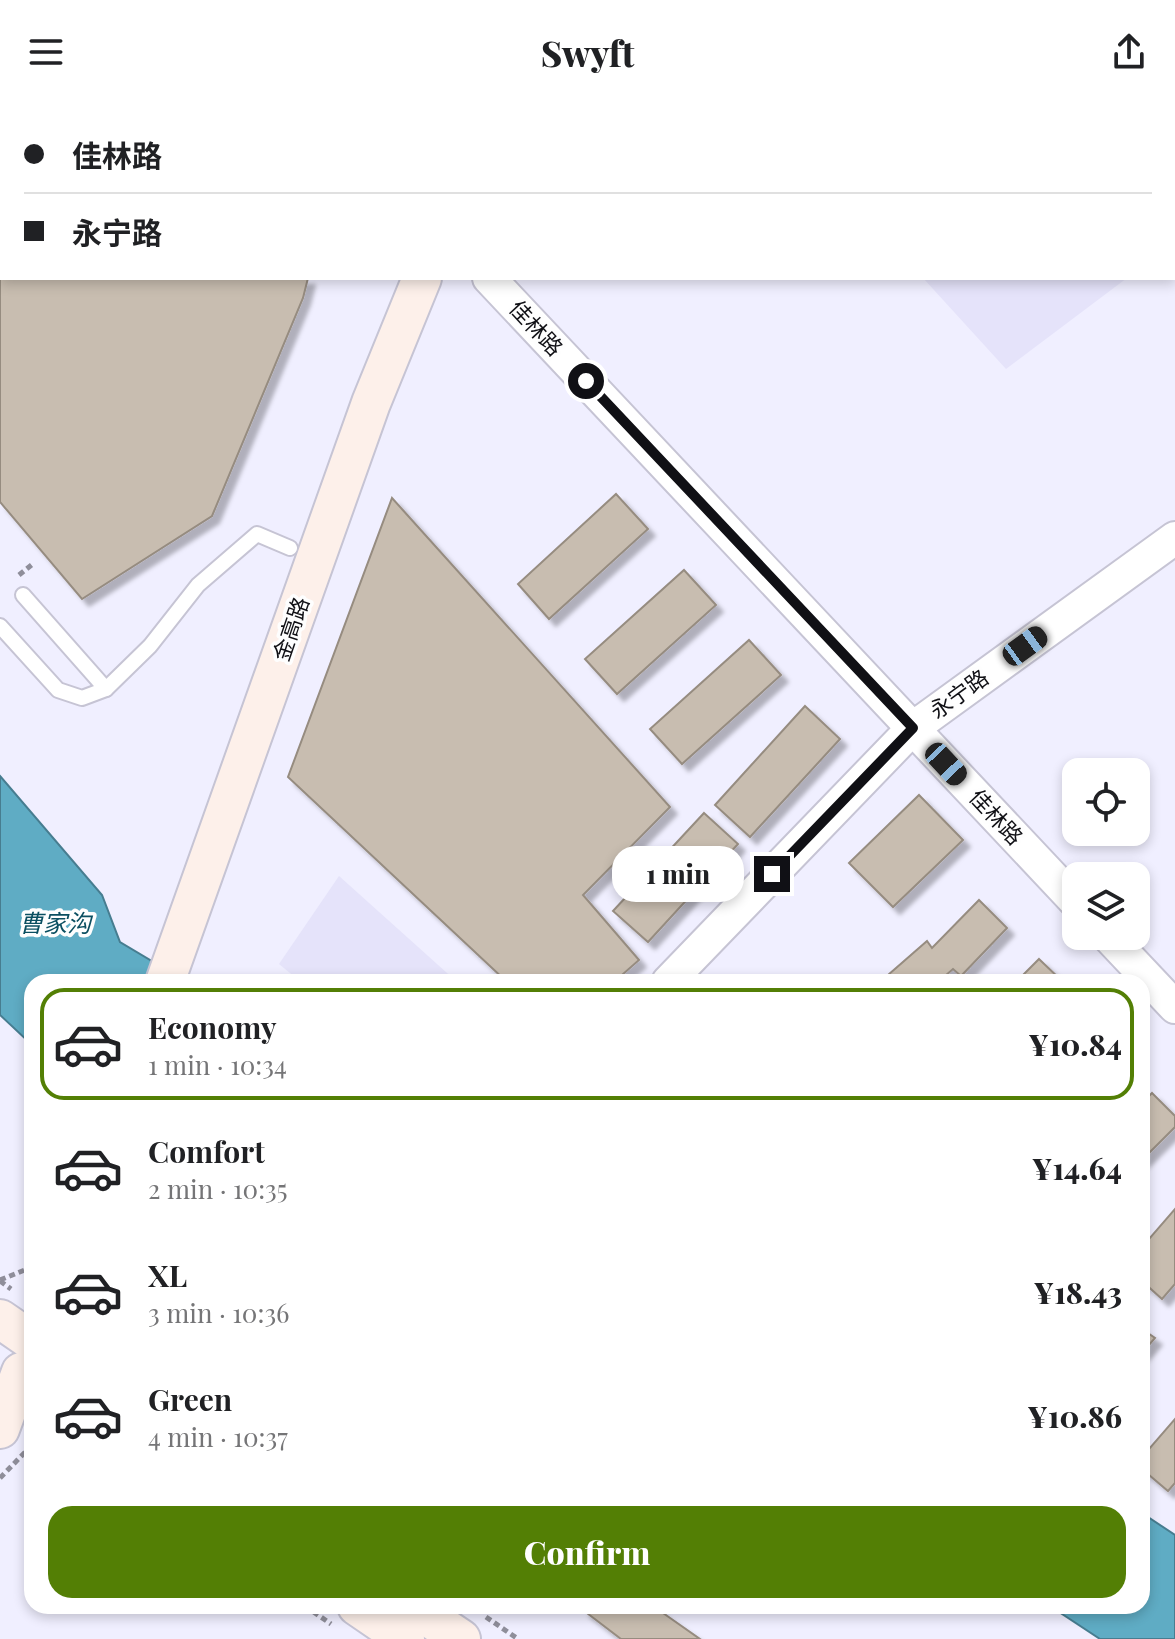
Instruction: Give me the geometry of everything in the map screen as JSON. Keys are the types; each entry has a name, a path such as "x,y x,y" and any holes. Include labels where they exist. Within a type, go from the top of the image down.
{"main road":[{"name":"金高路","path":"168,974 371,403 421,280"},
{"path":"0,1319 23,1358 0,1429"},
{"path":"369,1614 405,1639"},
{"path":"434,1614 471,1627"}],"street":[{"name":"佳林路","path":"491,280 1062,887"},
{"name":"永宁路","path":"676,974 913,728 1175,538"},
{"path":"1121,950 1144,974"},
{"path":"1150,981 1175,1007"}],"lane":[{"path":"0,626 58,690 82,698 106,689 150,646 198,585 257,534 290,548"},
{"path":"23,595 106,689"}],"path":[{"path":"0,1280 24,1270"},
{"path":"0,1478 24,1453"},
{"path":"471,1627 518,1639"}],"shaded area":[{"path":"925,280 1124,280 1006,369"},
{"path":"339,876 448,974 291,974 279,964"}],"water":[{"name":"曹家沟","path":"0,776 102,895 120,942 174,974 24,974 24,1038 0,1015"},
{"path":"1150,1518 1175,1535 1175,1639 1100,1639 1062,1614 1150,1614"}],"building":[{"path":"0,280 308,280 303,298 212,516 82,599 0,502"},
{"path":"616,494 648,529 549,619 518,584"},
{"path":"392,498 670,807 583,895 639,960 623,974 498,974 288,777"},
{"path":"684,570 716,605 617,694 585,659"},
{"path":"749,640 781,675 682,764 650,729"},
{"path":"805,706 840,739 750,837 715,805"},
{"path":"919,795 963,840 893,907 849,863"},
{"path":"704,813 738,844 648,942 613,911"},
{"path":"979,900 1007,928 963,974 953,969 947,974 889,974 927,941 932,948"},
{"path":"1039,959 1055,974 1024,974"},
{"path":"1152,1093 1175,1116 1175,1127 1150,1152"},
{"path":"1175,1209 1175,1284 1162,1299 1150,1288 1150,1238"},
{"path":"1175,1419 1175,1483 1168,1491 1150,1476 1150,1448"},
{"path":"588,1614 664,1614 700,1639 621,1639"}],"route":[{"path":"586,381 913,728 772,874"}]}
